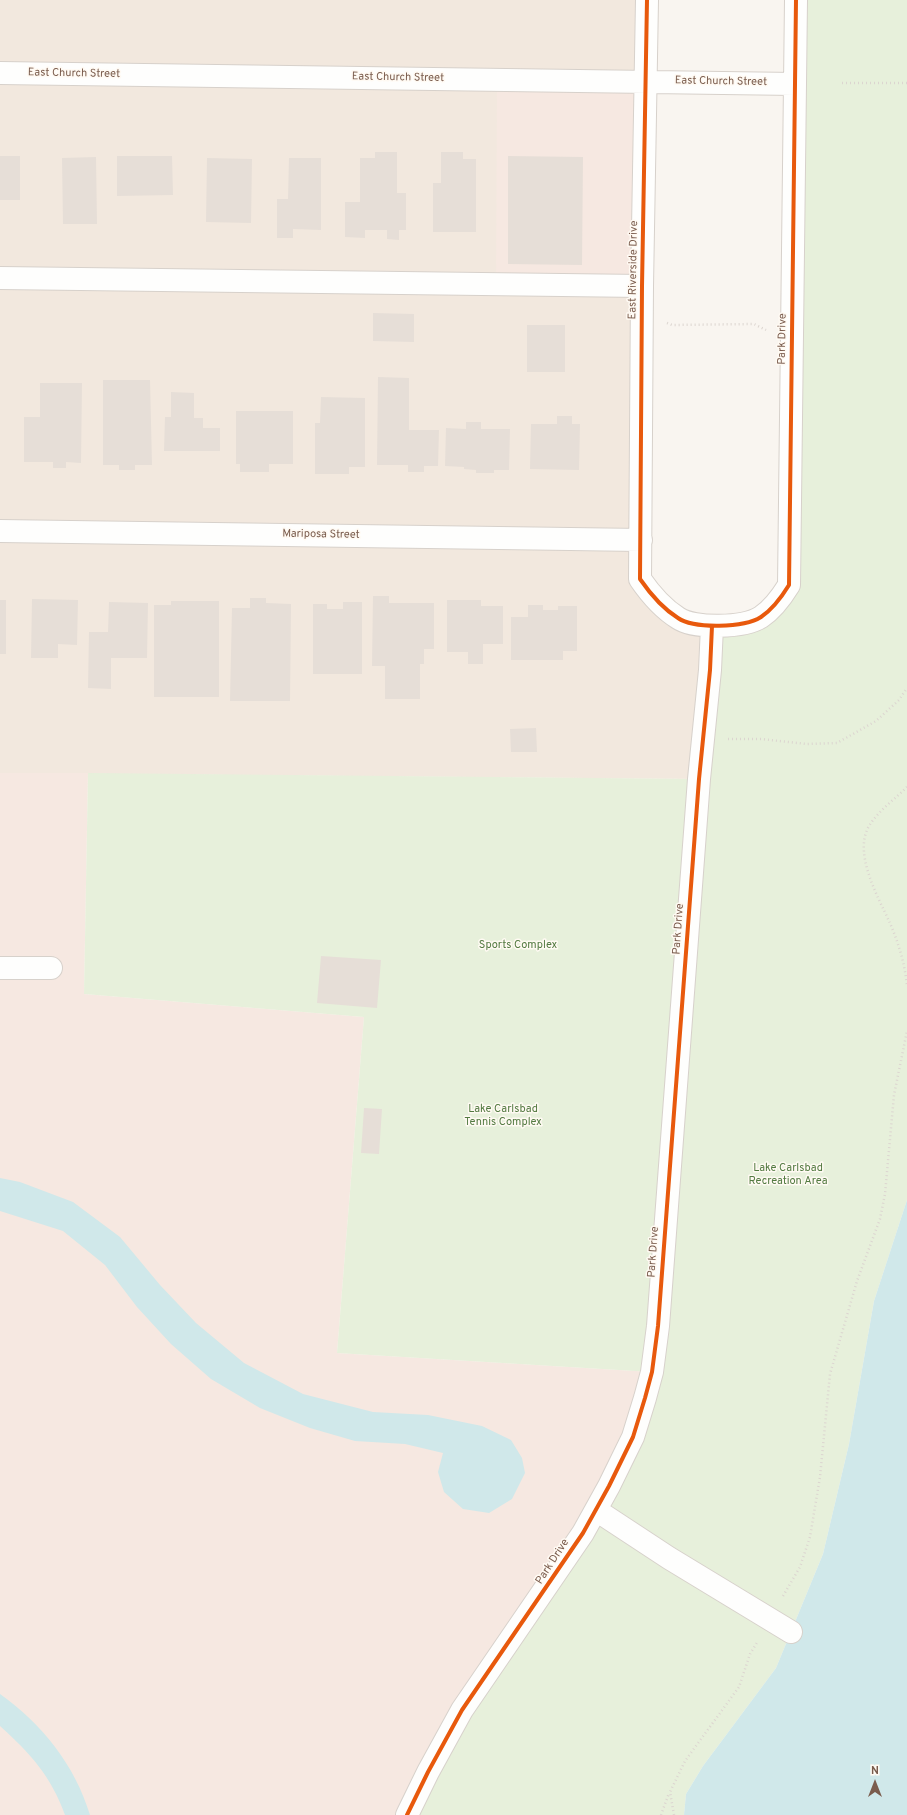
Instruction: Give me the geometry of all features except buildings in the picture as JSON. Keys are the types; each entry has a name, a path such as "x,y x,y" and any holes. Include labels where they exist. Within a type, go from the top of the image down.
{"street":[{"name":"East Riverside Drive","path":"641,540 642,286 647,0"},
{"name":"Park Drive","path":"641,540 640,579 655,600 679,619 712,626 734,626 760,618 778,602 789,586 796,0"},
{"name":"East Church Street","path":"0,73 795,84"},
{"path":"0,278 642,286"},
{"name":"Mariposa Street","path":"0,531 641,540"},
{"name":"Park Drive","path":"407,1815 462,1710 583,1533 596,1510 633,1437 652,1372 658,1326 712,626"},
{"path":"0,968 51,968"},
{"path":"596,1510 669,1558 791,1632"}],"path":[{"path":"842,83 907,83"},
{"path":"665,322 672,325 754,324 771,333"},
{"path":"703,739 761,739 807,744 837,743 876,721 899,700 907,688"},
{"path":"907,787 868,826 864,842 866,862 872,885 890,922 900,951 907,986"},
{"path":"661,1815 685,1761 739,1687 750,1654 800,1567 810,1537 820,1477 830,1374 857,1281 880,1219 885,1194 894,1095 907,1031"},
{"path":"670,1792 674,1815"}],"shaded area":[{"path":"0,0 647,0 642,286 641,540 655,601 712,626 699,779 0,773"},
{"path":"497,79 646,81 642,286 496,284"},
{"path":"0,773 88,773 84,994 364,1017 337,1353 652,1372 633,1437 407,1815 0,1815"}],"green space":[{"path":"796,0 907,0 907,1200 874,1301 849,1444 823,1554 776,1668 703,1766 686,1794 684,1815 407,1815 583,1533 652,1372 337,1353 364,1017 84,994 88,773 699,779 712,626 778,602"}],"water":[{"path":"0,1178 20,1182 73,1202 120,1237 160,1285 196,1323 244,1363 303,1394 373,1412 428,1415 482,1426 511,1440 522,1458 525,1473 512,1499 489,1513 463,1509 444,1492 438,1472 443,1453 405,1444 355,1441 310,1428 260,1408 211,1379 171,1344 137,1307 105,1265 63,1231 0,1211"},
{"path":"907,1200 907,1815 684,1815 686,1794 703,1766 776,1668 823,1554 849,1444 874,1301"},
{"path":"0,1694 30,1719 55,1747 76,1779 90,1815 65,1815 53,1788 38,1766 21,1746 0,1726"}],"cycle path":[{"path":"647,0 642,286 640,579 657,601 678,618 685,622 695,624 719,626 753,621 761,617 776,603 789,585 796,0"},
{"path":"407,1815 428,1772 462,1710 583,1533 609,1486 633,1437 652,1372 658,1326 699,779 710,670 712,626"}],"park label":[{"name":"Sports Complex","path":"518,946"},
{"name":"Lake Carlsbad Tennis Complex","path":"503,1116"},
{"name":"Lake Carlsbad Recreation Area","path":"788,1175"}]}
